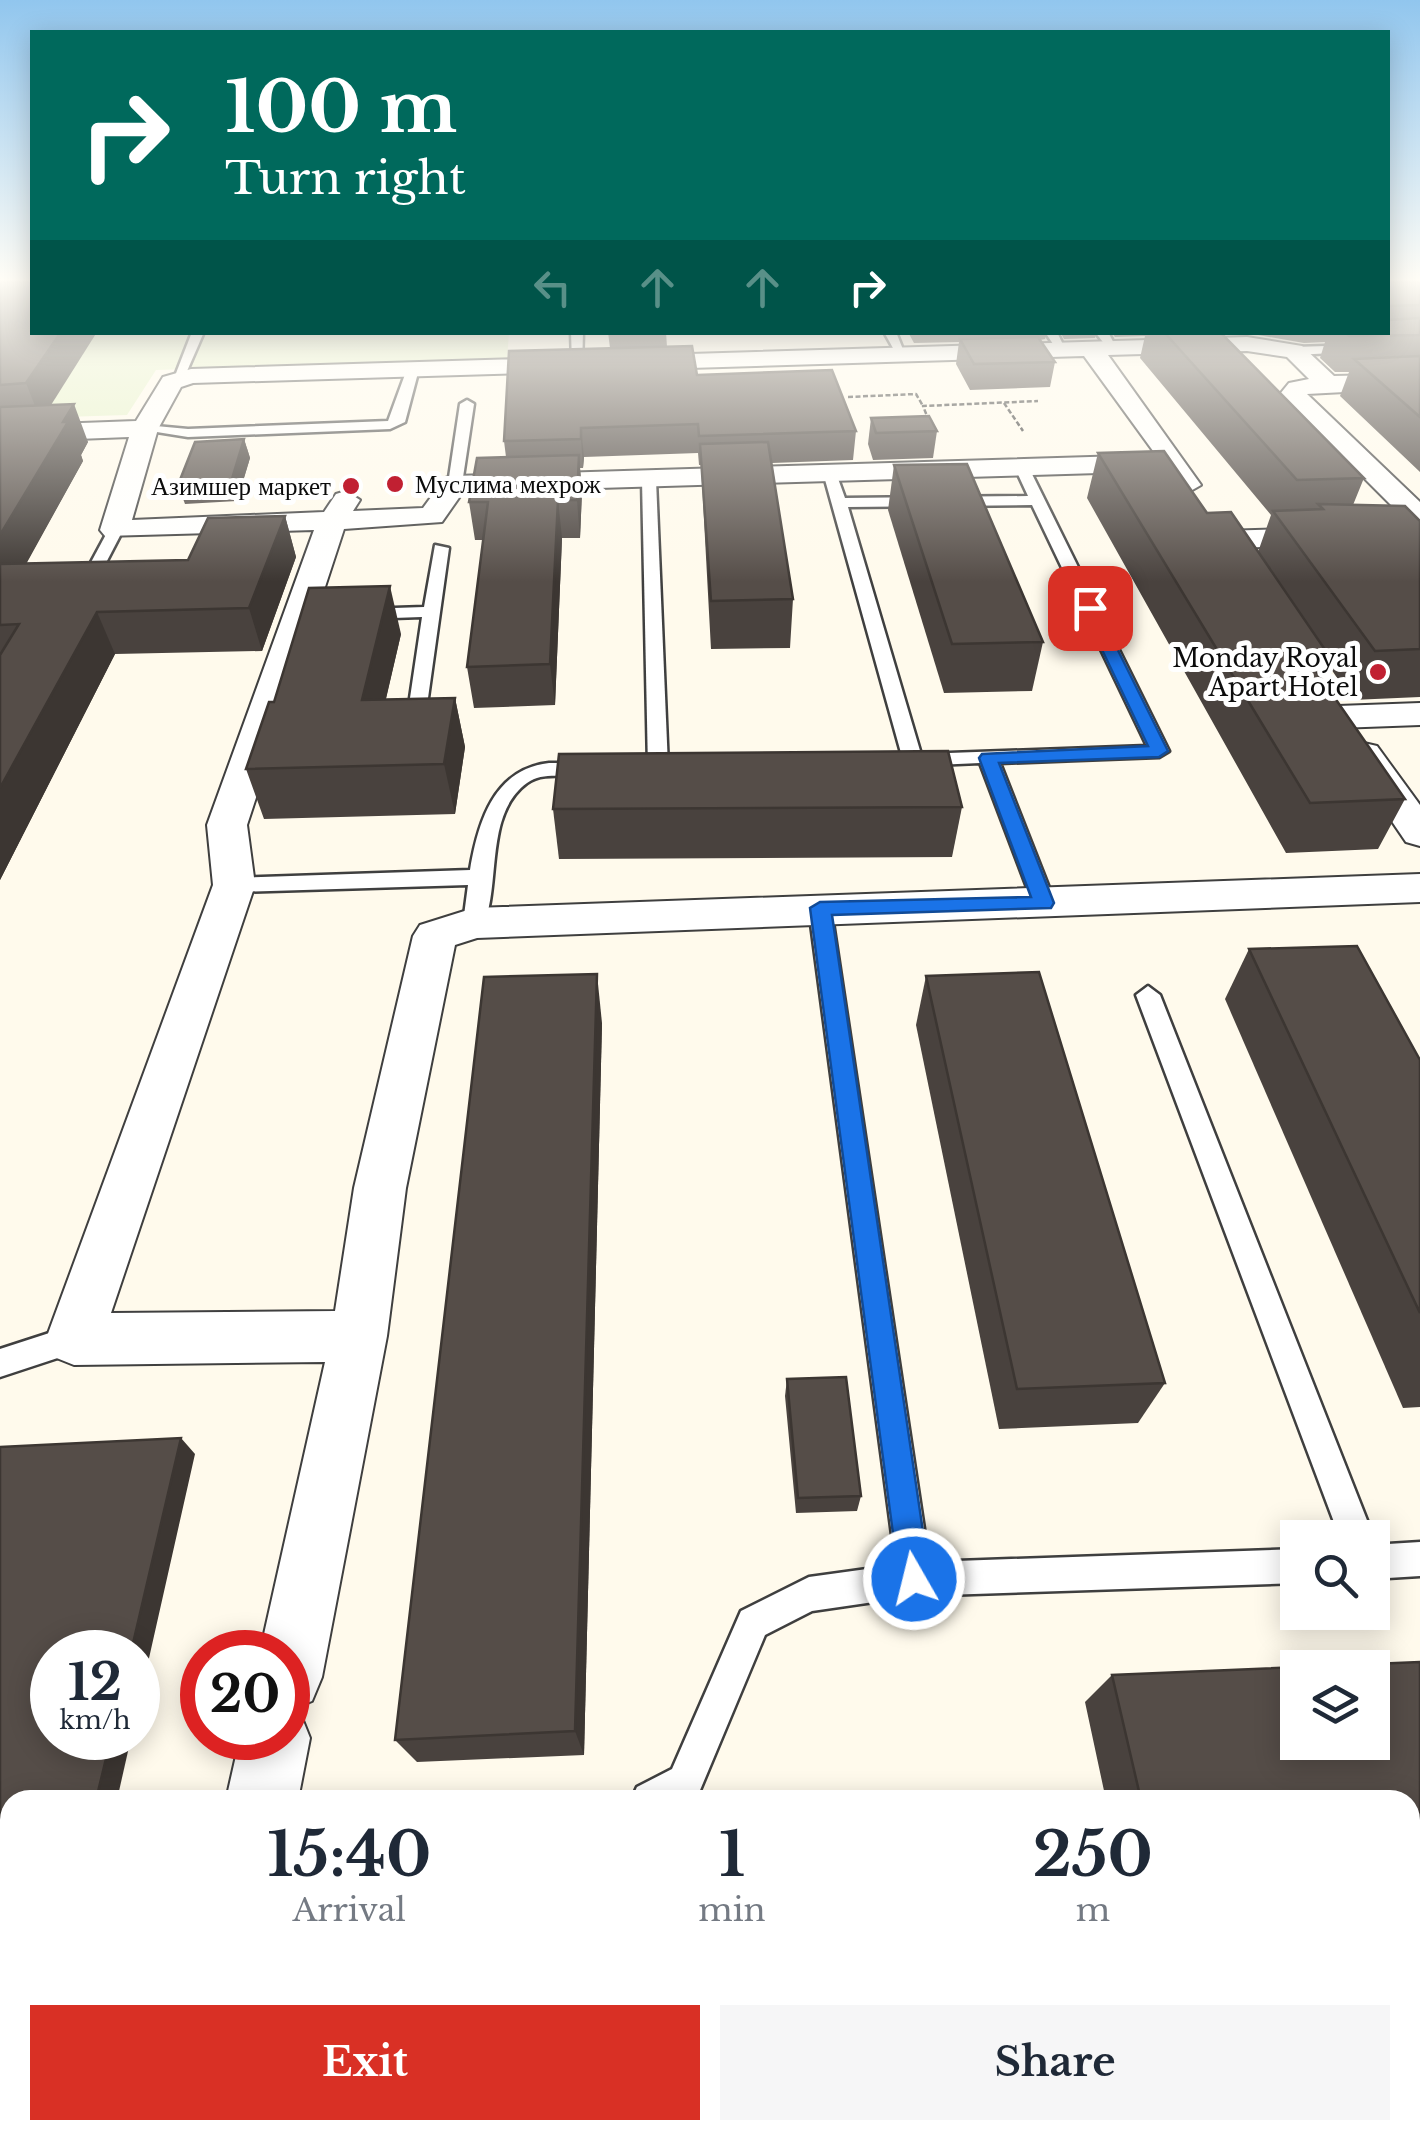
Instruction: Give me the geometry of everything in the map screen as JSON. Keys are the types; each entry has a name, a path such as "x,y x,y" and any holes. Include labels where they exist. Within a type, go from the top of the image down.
{"street":[{"path":"175,382 145,429 115,530 432,516 450,490 649,480 834,490 952,472 1173,463"},
{"path":"1125,382 1242,572"},
{"path":"1393,382 1328,384 1298,388 1292,394 1413,529"},
{"path":"0,434 145,429"},
{"path":"332,521 318,616 227,824 234,885 74,1339 360,1336"},
{"path":"1221,540 1360,536"},
{"path":"1316,685 1420,833"},
{"path":"1338,717 1420,714"},
{"path":"298,1630 360,1336 380,1188 435,936 477,900 820,908 1420,888"},
{"path":"264,1790 270,1760"}],"lane":[{"path":"145,429 188,433 390,425 398,422 410,382"},
{"path":"450,490 467,404"},
{"path":"1022,470 1038,500 1159,751 903,761 834,490 1038,500"},
{"path":"649,480 659,767"},
{"path":"90,579 115,530"},
{"path":"419,698 440,548"},
{"path":"318,616 433,612"},
{"path":"988,758 1044,903"},
{"path":"234,885 477,900 500,797 533,771 604,769"},
{"path":"820,908 914,1579"},
{"path":"1148,995 1350,1520"},
{"path":"0,1364 74,1339"},
{"path":"1390,1561 1420,1559"},
{"path":"670,1790 686,1782 753,1623 809,1594 914,1579 1280,1567"}],"path":[{"path":"848,397 916,394 952,472"},
{"path":"922,406 1038,401"},
{"path":"1004,403 1023,431"}],"green space":[{"path":"14,382 148,382 127,415 0,419"}],"building":[{"path":"507,382 837,382 856,431 699,436 698,424 581,428 581,439 504,441"},
{"path":"1209,382 1269,382 1364,478 1297,480"},
{"path":"1380,382 1420,382 1420,417"},
{"path":"74,404 63,422 68,422 0,535 0,407"},
{"path":"929,416 937,431 876,433 871,418"},
{"path":"244,439 231,482 178,485 195,442"},
{"path":"768,442 793,599 711,601 700,444"},
{"path":"1164,451 1207,513 1231,512 1328,654 1305,655 1405,799 1310,803 1098,453"},
{"path":"579,455 577,500 558,500 550,664 467,667 488,502 469,502 477,458"},
{"path":"967,464 1043,642 952,644 894,465"},
{"path":"1318,504 1405,506 1420,521 1420,649 1375,651 1273,511 1323,509"},
{"path":"285,516 249,608 97,612 0,788 0,655 19,624 0,625 0,564 188,560 208,518"},
{"path":"390,586 362,700 455,698 444,764 246,769 269,702 274,702 309,588"},
{"path":"948,751 962,807 553,809 559,754"},
{"path":"1357,946 1420,1060 1420,1313 1249,949"},
{"path":"1039,972 1165,1383 1017,1389 926,976"},
{"path":"597,974 575,1731 395,1740 484,977"},
{"path":"846,1377 861,1496 798,1498 787,1379"},
{"path":"181,1438 136,1630 30,1630 30,1760 106,1760 98,1790 0,1790 0,1447"},
{"path":"1420,1662 1420,1790 1139,1790 1112,1675 1280,1668 1280,1760 1390,1760 1390,1663"}],"place":[{"name":"Муслима мехрож","path":"395,484"},
{"name":"Азимшер маркет","path":"351,486"},
{"name":"Monday Royal Apart Hotel","path":"1378,672"}],"route":[{"path":"914,1579 820,908 1044,903 988,758 1159,751 1090,608"}]}
